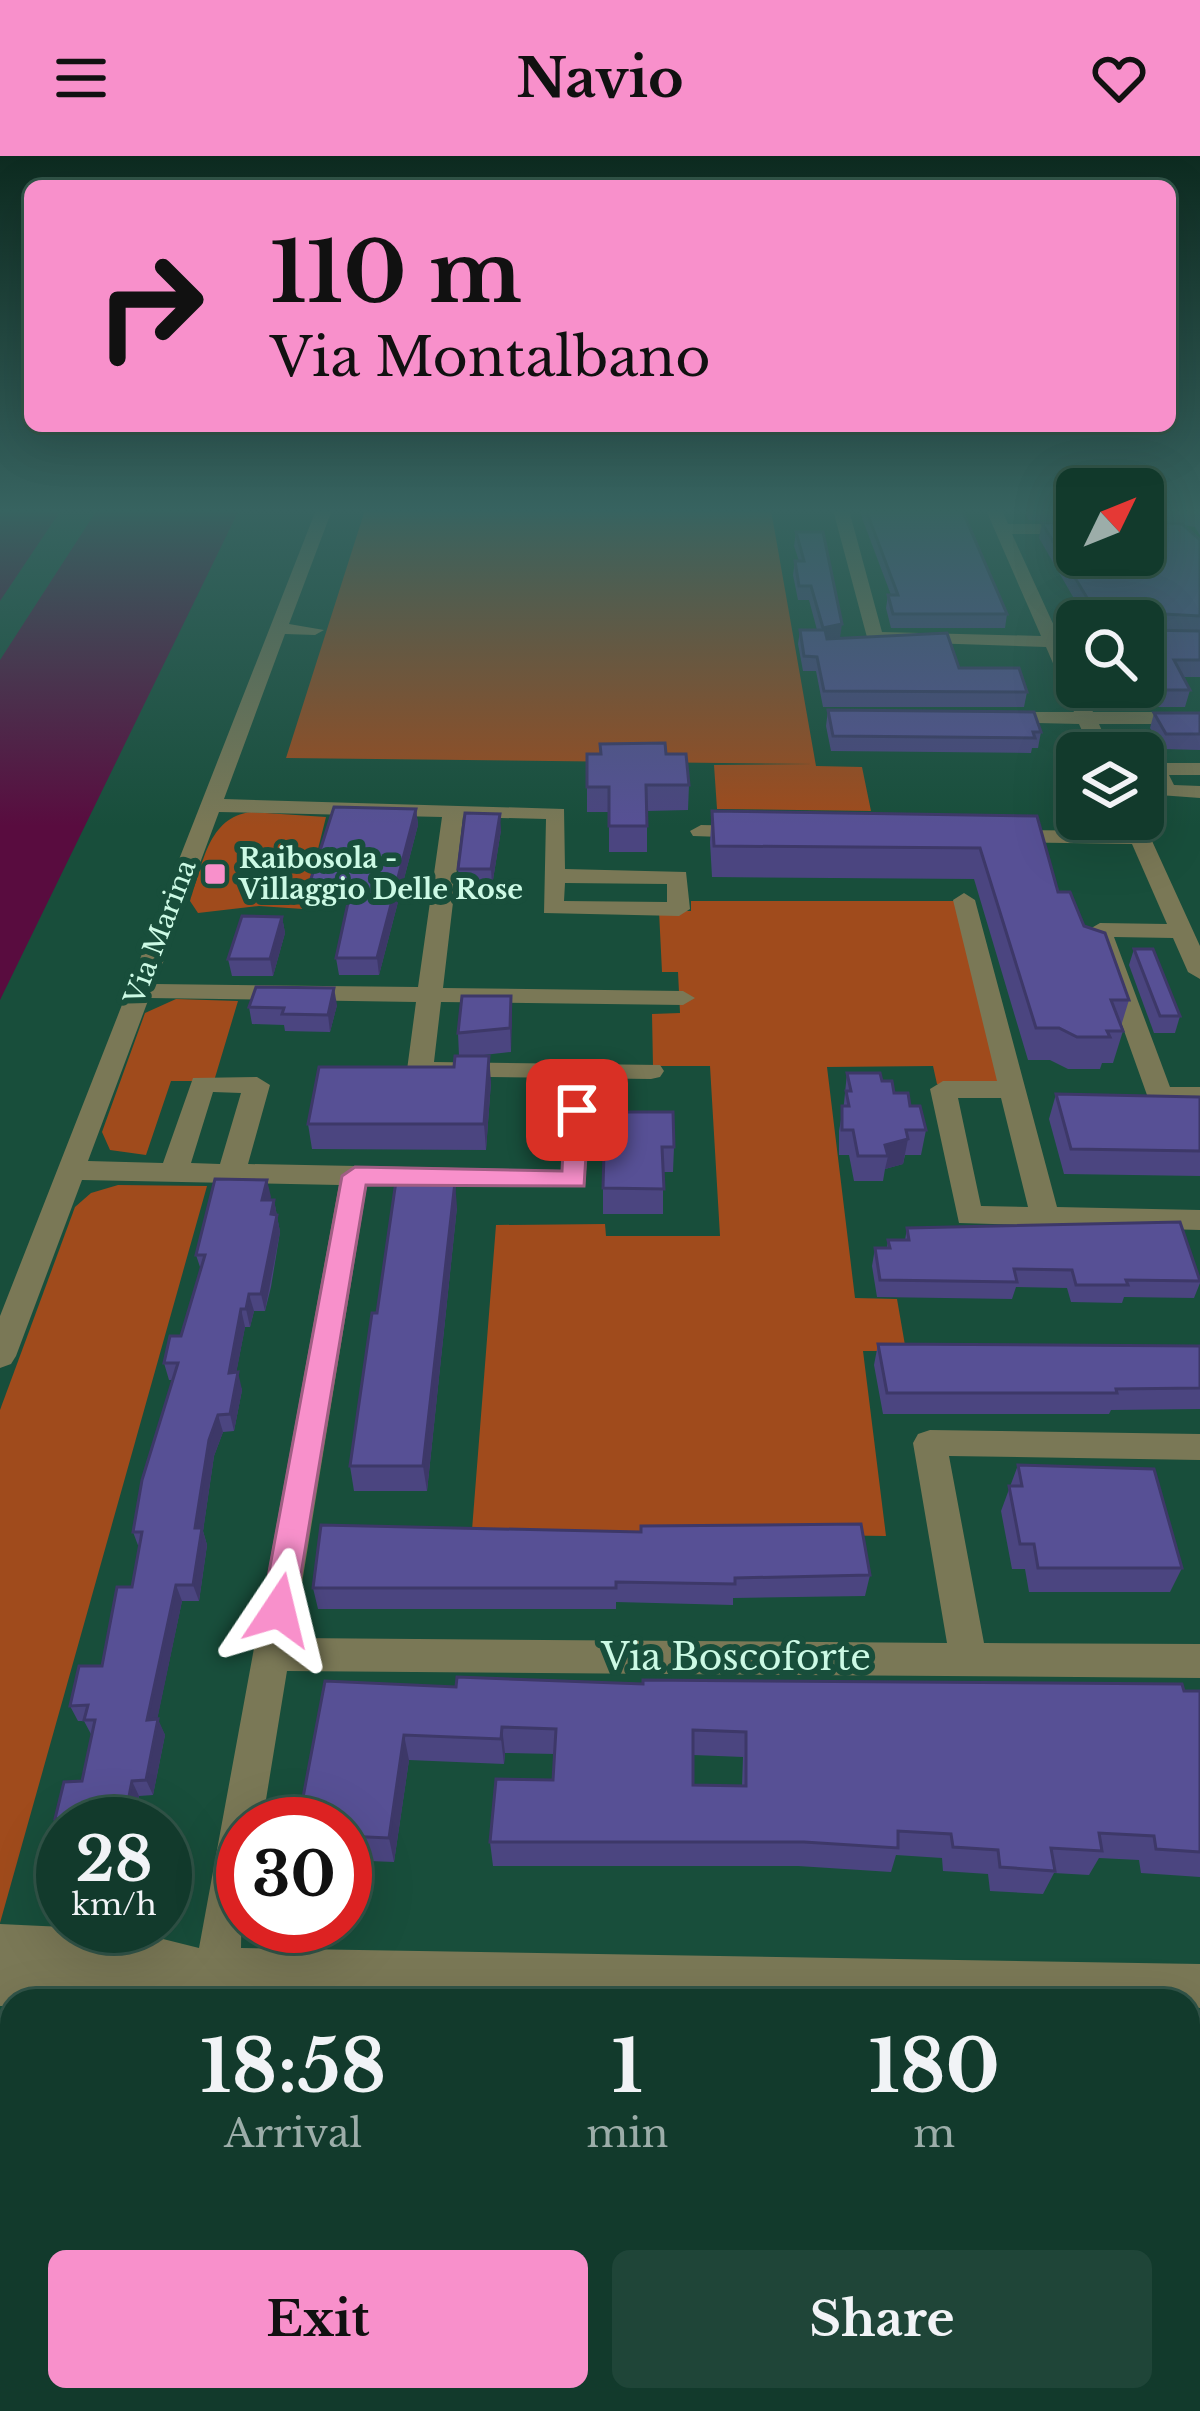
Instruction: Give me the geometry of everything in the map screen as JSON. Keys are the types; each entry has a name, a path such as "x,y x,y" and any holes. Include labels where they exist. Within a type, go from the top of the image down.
{"street":[{"name":"Via Marina","path":"0,1356 283,615"},
{"path":"872,615 879,640 1056,640"},
{"path":"1041,615 1093,732"},
{"path":"278,629 315,630"},
{"path":"973,718 1200,718"},
{"path":"1164,800 1199,792"},
{"path":"208,806 557,813 552,908 679,909 678,878 554,876"},
{"path":"453,811 420,1070 651,1071"},
{"path":"701,831 770,832"},
{"path":"976,835 1056,832"},
{"path":"1141,840 1200,972"},
{"path":"964,900 1045,1217"},
{"path":"1181,931 1100,931 1160,1095 1200,1095"},
{"path":"138,991 682,998"},
{"path":"174,1172 202,1084 257,1085 231,1174"},
{"path":"1013,1090 943,1089 969,1216 1200,1220"},
{"path":"70,1170 575,1180 577,1110"},
{"path":"205,1970 271,1654 355,1176"},
{"path":"968,1659 931,1443 1200,1448"},
{"name":"Via Boscoforte","path":"271,1654 1200,1660"},
{"path":"0,1945 128,1951 205,1970"},
{"path":"0,1984 112,1984 205,1970 1200,1986"}],"shaded area":[{"path":"29,615 188,615 0,1000 0,660"},
{"path":"331,615 789,615 816,766 862,767 871,811 717,809 714,765 814,764 286,758"},
{"path":"251,812 326,817 303,909 259,906 198,913 190,901 209,845 225,823"},
{"path":"691,901 962,901 1009,1086 937,1084 933,1066 827,1067 855,1298 897,1299 906,1351 863,1351 886,1536 472,1530 496,1225 605,1224 606,1236 720,1236 710,1066 653,1066 652,1014 680,1013 678,972 662,972 659,911 691,911"},
{"path":"176,999 238,1001 214,1081 171,1081 146,1155 110,1150 102,1132 145,1013"},
{"path":"118,1185 207,1186 0,1923 0,1410 75,1207 91,1193"}],"building":[{"path":"819,615 840,615 842,624 823,628"},
{"path":"800,630 825,630 827,639 947,633 959,668 1019,668 1027,692 824,691 817,657 804,656"},
{"path":"1164,630 1200,631 1200,660 1174,660 1190,690 1164,690"},
{"path":"828,710 1034,712 1041,732 1033,732 1035,738 833,736"},
{"path":"1154,713 1200,713 1200,734 1166,734"},
{"path":"665,743 666,754 686,754 689,785 646,785 647,826 609,826 609,787 587,787 587,754 601,754 600,744"},
{"path":"334,807 416,809 377,958 336,958 351,889 308,888"},
{"path":"712,811 1037,816 1058,892 1070,892 1084,926 1105,933 1129,1000 1111,1000 1123,1031 1107,1031 1110,1037 1077,1037 1059,1028 1036,1028 980,848 714,846"},
{"path":"465,813 500,814 491,869 458,869"},
{"path":"242,916 282,917 270,959 228,959"},
{"path":"1134,949 1153,949 1180,1016 1160,1016"},
{"path":"256,987 334,988 328,1015 282,1014 284,1008 249,1007"},
{"path":"462,996 511,996 510,1028 458,1033"},
{"path":"455,1056 489,1056 484,1124 308,1124 319,1067 454,1067"},
{"path":"847,1073 880,1073 882,1081 892,1081 894,1093 908,1093 910,1106 920,1106 926,1130 906,1130 908,1139 885,1145 888,1156 858,1156 853,1130 842,1130 842,1106 849,1106 846,1091 851,1091"},
{"path":"1056,1094 1200,1097 1200,1151 1071,1149"},
{"path":"620,1112 673,1112 674,1147 662,1147 664,1189 603,1188 604,1152 620,1152"},
{"path":"215,1179 267,1180 262,1200 274,1200 271,1214 277,1215 261,1294 249,1294 246,1309 241,1309 229,1373 238,1372 230,1414 218,1415 209,1440 195,1528 202,1528 193,1585 176,1585 147,1720 158,1719 146,1780 132,1781 129,1797 60,1797 64,1782 82,1781 95,1720 84,1720 88,1705 70,1706 79,1666 102,1666 117,1587 132,1587 142,1532 133,1532 142,1480 178,1363 164,1363 170,1336 181,1336 205,1255 196,1255"},
{"path":"396,1181 455,1182 423,1466 350,1466 372,1313 377,1313"},
{"path":"1180,1222 1200,1281 1076,1285 1072,1270 1014,1269 1017,1282 880,1280 875,1248 890,1248 888,1240 909,1240 907,1228"},
{"path":"878,1344 1200,1346 1200,1388 1116,1389 1117,1393 887,1393"},
{"path":"1018,1465 1154,1469 1182,1568 1038,1568 1034,1544 1020,1544 1009,1486 1022,1486"},
{"path":"861,1524 870,1575 735,1578 735,1584 616,1582 616,1588 313,1588 321,1525 641,1532 641,1526"},
{"path":"457,1677 643,1684 643,1680 1182,1684 1184,1691 1200,1691 1200,1852 1156,1849 1154,1836 1099,1833 1102,1851 1051,1848 1055,1871 1000,1867 998,1850 953,1847 951,1834 898,1831 898,1848 804,1842 490,1842 496,1779 553,1780 556,1729 502,1727 501,1739 404,1735 389,1838 372,1837 372,1797 303,1797 325,1681 456,1687","holes":["693,1730 746,1732 746,1786 693,1785"]}],"place":[{"name":"Raibosola - Villaggio Delle Rose","path":"215,874"}],"route":[{"path":"279,1610 355,1176 575,1180 577,1110"}]}
